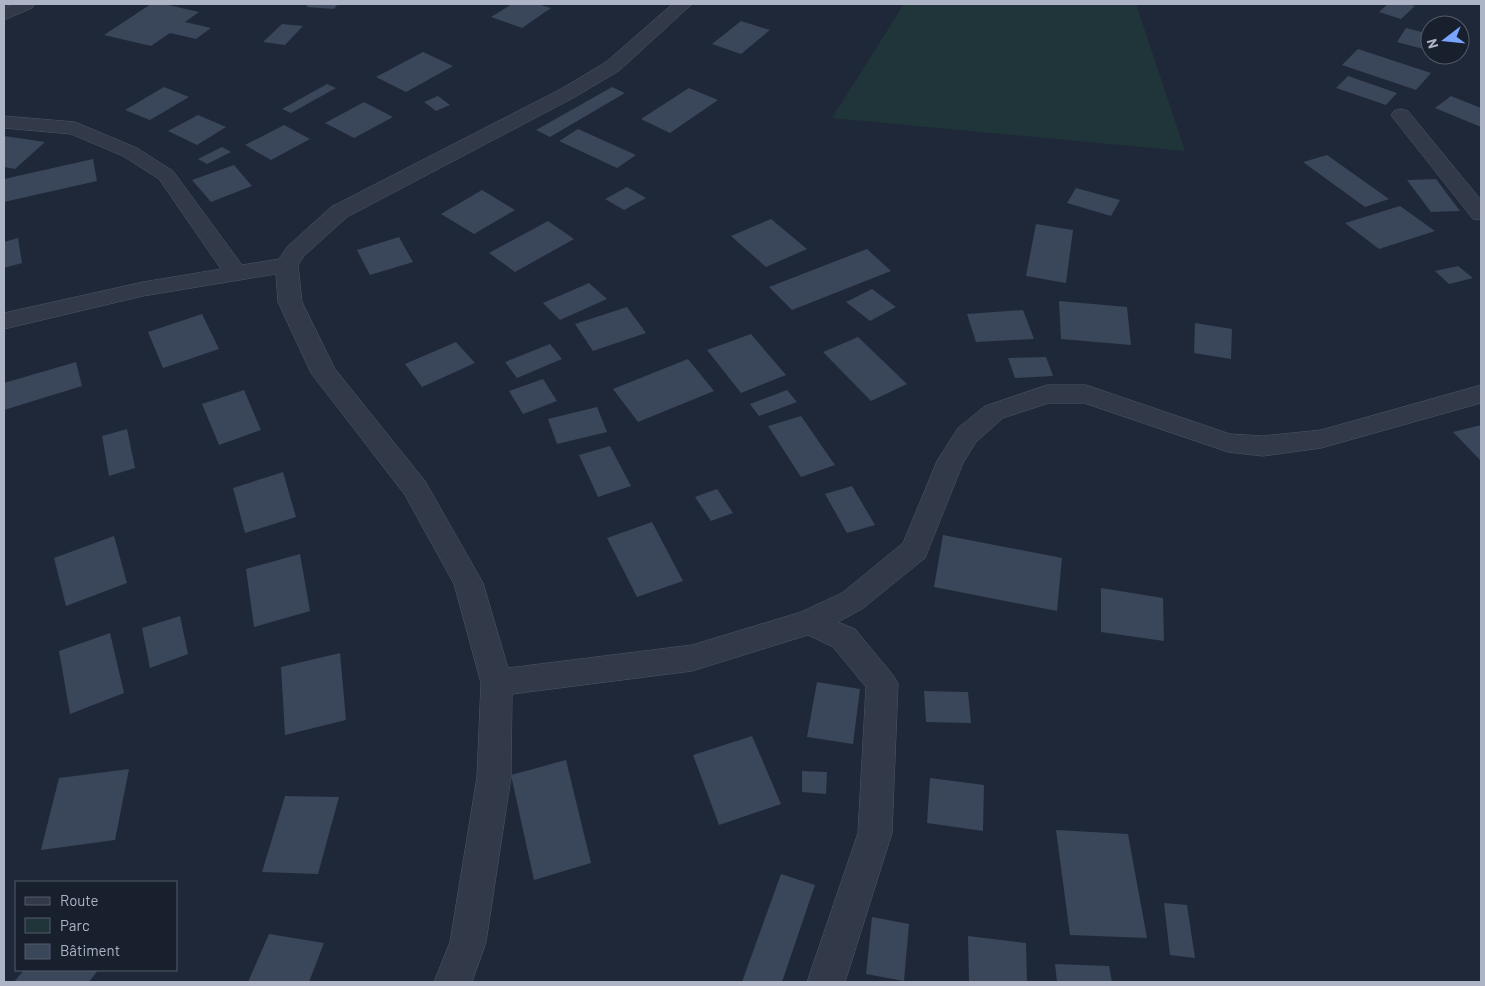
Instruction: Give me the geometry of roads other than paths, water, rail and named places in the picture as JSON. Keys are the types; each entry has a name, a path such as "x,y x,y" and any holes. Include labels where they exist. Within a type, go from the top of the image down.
{"street":[{"path":"4,16 26,4"},
{"path":"454,982 468,942 494,777 497,683 468,583 415,488 324,372 290,302 287,264 296,252 339,212 568,93 613,66 677,5"},
{"path":"1401,115 1481,214"},
{"path":"4,122 75,128 130,152 166,175 236,274"},
{"path":"4,322 143,289 287,264"},
{"path":"497,683 692,658 810,622 852,601 915,550 950,461 967,435 994,412 1047,394 1086,394 1228,443 1263,446 1321,440 1481,394"},
{"path":"810,622 844,638 882,684 875,833 826,982"}]}
